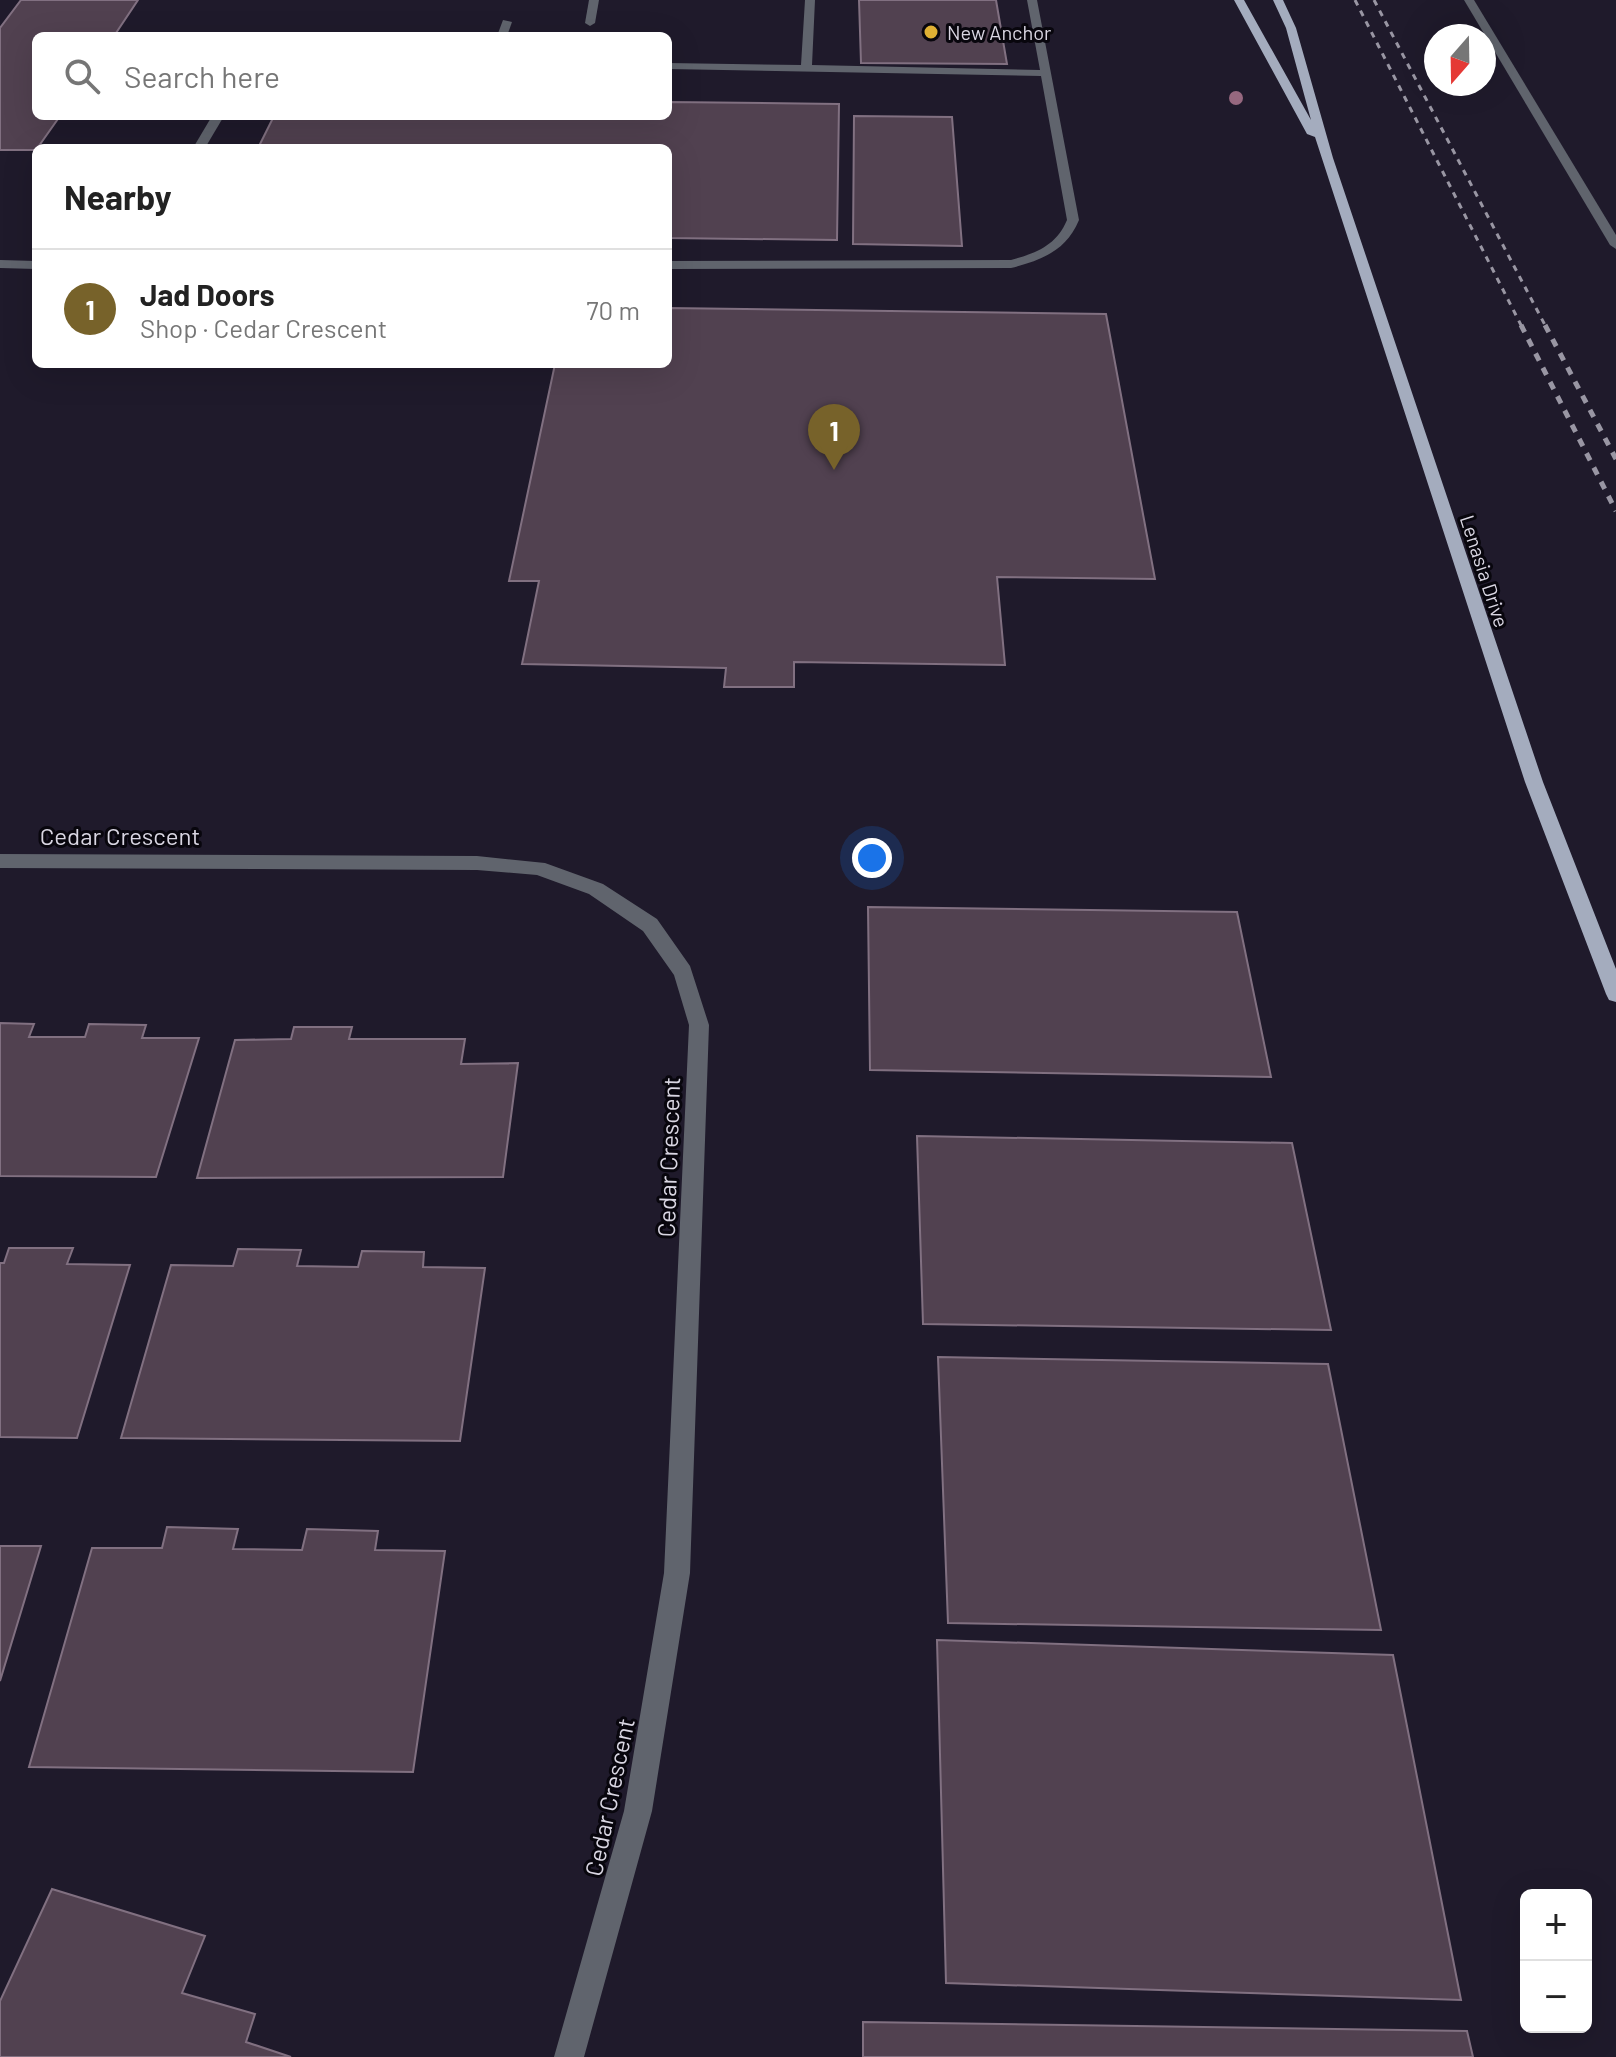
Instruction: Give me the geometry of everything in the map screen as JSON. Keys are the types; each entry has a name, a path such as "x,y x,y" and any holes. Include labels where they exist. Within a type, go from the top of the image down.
{"main road":[{"path":"1239,0 1327,158"},
{"path":"1278,0 1291,28 1327,158"},
{"name":"Lenasia Drive","path":"1327,158 1534,782 1616,994"}],"street":[{"path":"590,23 594,0"},
{"path":"806,69 810,0"},
{"path":"672,265 1011,264 1043,255 1067,238 1073,220 1032,0"},
{"path":"1469,0 1616,245"},
{"path":"503,32 507,22"},
{"path":"672,66 1046,73"},
{"path":"201,144 216,120"},
{"path":"0,264 32,265"},
{"name":"Cedar Crescent","path":"0,861 461,863 538,868 596,889 650,925 683,972 699,1025 677,1573 638,1811 569,2057"}],"building":[{"path":"21,0 138,0 117,32 32,32 32,120 57,120 40,144 32,144 32,150 0,150 0,28"},
{"name":"New Anchor","path":"859,0 996,0 1007,64 861,63"},
{"path":"672,102 839,104 837,240 672,238 672,144 260,144 272,120 672,120"},
{"path":"854,116 952,117 962,246 853,244"},
{"path":"672,308 1106,314 1155,579 997,577 1005,665 794,662 794,687 724,687 726,668 522,664 539,581 509,581 554,368 672,368"},
{"path":"868,907 1237,912 1271,1077 870,1070"},
{"path":"0,1023 34,1024 29,1037 85,1037 89,1024 146,1025 142,1038 199,1038 156,1177 0,1176"},
{"path":"294,1027 352,1027 349,1039 465,1039 461,1064 518,1063 503,1177 197,1178 235,1040 291,1039"},
{"path":"917,1136 1292,1143 1331,1330 923,1324"},
{"path":"9,1248 73,1248 67,1264 130,1265 77,1438 0,1437 0,1263 4,1263"},
{"path":"238,1249 301,1250 297,1266 358,1267 362,1251 424,1252 423,1267 485,1268 460,1441 121,1438 171,1265 233,1266"},
{"path":"938,1357 1328,1364 1381,1630 948,1623"},
{"path":"167,1527 238,1529 233,1549 302,1550 307,1529 378,1531 375,1550 445,1551 413,1772 29,1767 92,1548 162,1548"},
{"path":"0,1546 41,1546 0,1681"},
{"path":"937,1640 1393,1655 1461,2000 946,1983"},
{"path":"52,1889 205,1936 182,1993 255,2014 246,2042 291,2057 0,2057 0,2001"},
{"path":"863,2022 1467,2031 1473,2057 863,2057"}],"railway":[{"path":"1355,0 1522,327"},
{"path":"1374,0 1546,327"},
{"path":"1521,325 1616,511"},
{"path":"1545,325 1616,459"}],"place":[{"name":"New Anchor","path":"931,32"},
{"name":"Jad Doors","path":"834,470"}]}
